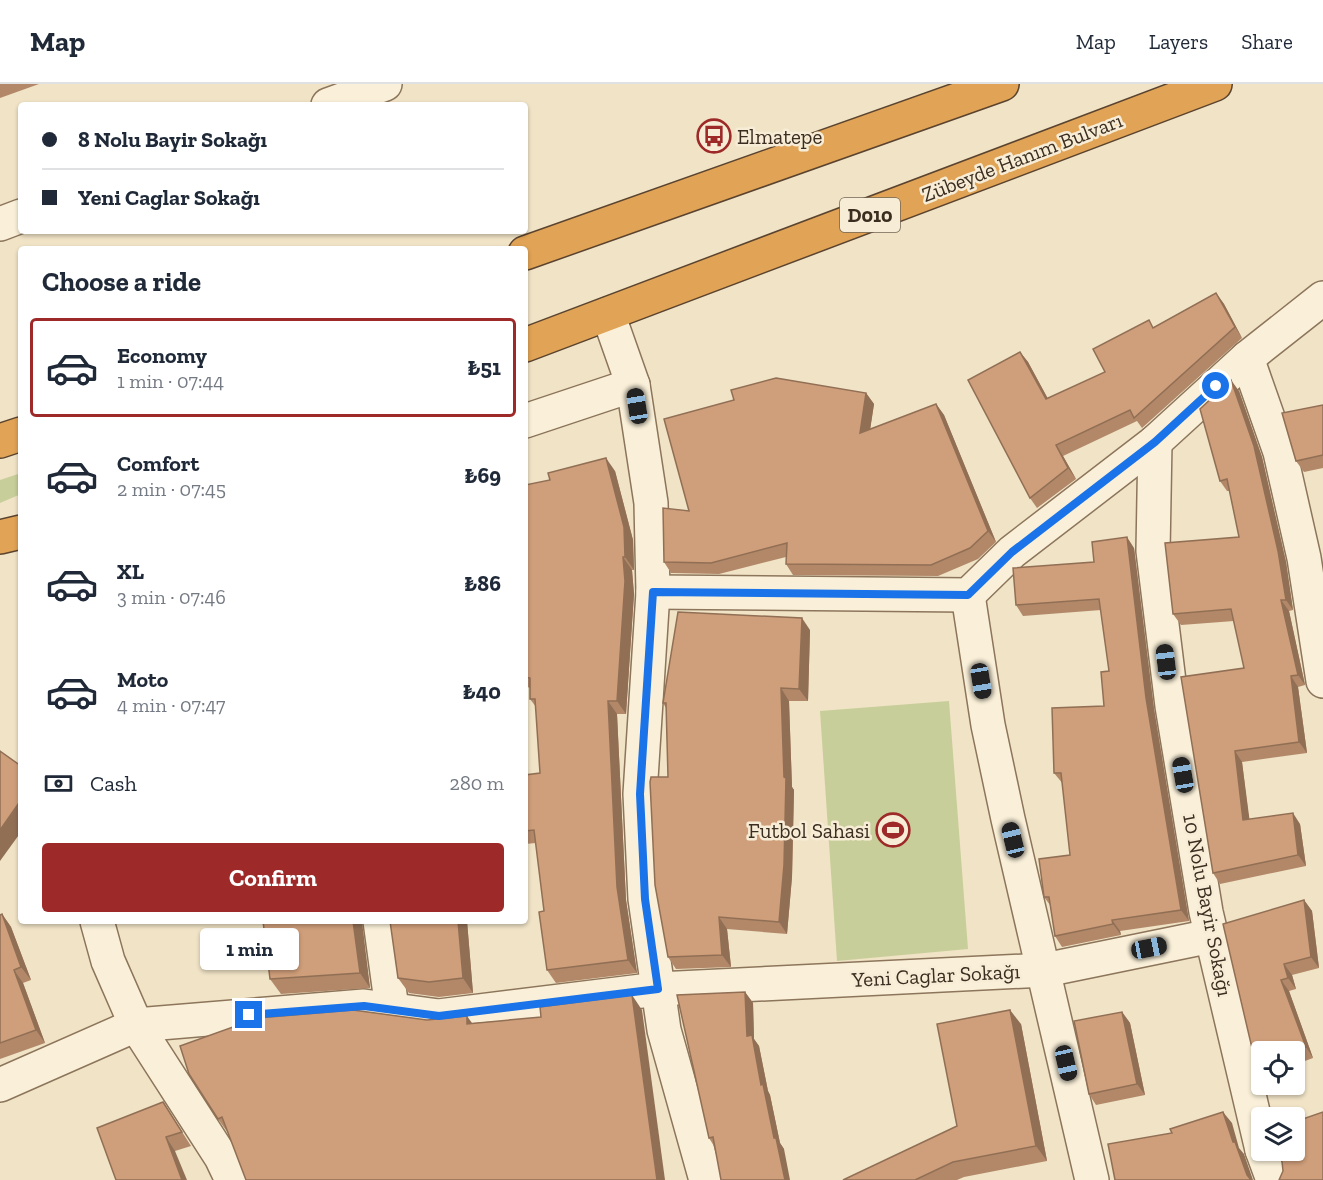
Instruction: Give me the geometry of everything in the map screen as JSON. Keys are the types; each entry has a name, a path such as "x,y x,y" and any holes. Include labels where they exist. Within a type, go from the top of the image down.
{"highway":[{"path":"528,252 1002,84"},
{"name":"Zübeyde Hanım Bulvarı","path":"528,344 1215,84"},
{"path":"0,441 18,435"},
{"path":"0,537 18,533"}],"street":[{"path":"336,102 385,84"},
{"path":"0,224 18,217"},
{"path":"653,592 968,595 1012,552 1155,442 1247,358 1323,298"},
{"path":"608,314 633,385 651,503 653,592 640,794 645,899 664,1030 706,1180"},
{"path":"1247,358 1280,452 1304,558 1323,681"},
{"path":"528,420 633,385"},
{"name":"10 Nolu Bayir Sokağı","path":"1155,442 1153,551 1172,706 1211,936 1252,1107"},
{"path":"968,595 988,725 1092,1180"},
{"path":"98,924 108,962 135,1025 221,1157 232,1180"},
{"path":"380,924 392,1009"},
{"name":"Yeni Caglar Sokağı","path":"0,1085 135,1025 364,1006 439,1016 658,989 1045,970 1211,936"},
{"name":"10 Nolu Bayir Sokağı","path":"1266,1161 1273,1180"}],"green space":[{"path":"18,474 18,495 0,503 0,480"},
{"name":"Futbol Sahasi","path":"949,701 968,949 837,961 820,711"}],"building":[{"path":"1216,293 1235,327 1134,418 1130,410 1056,445 1068,468 1030,498 968,380 1020,352 1046,399 1105,372 1093,349 1149,320 1153,328"},
{"path":"776,378 866,393 860,433 936,404 988,531 970,548 931,565 786,564 787,543 711,563 664,562 663,508 689,511 664,419 734,400 731,390"},
{"path":"1231,380 1254,446 1278,551 1286,600 1281,600 1298,675 1291,676 1299,742 1235,751 1243,820 1293,813 1298,855 1213,873 1181,677 1244,668 1231,609 1173,614 1165,543 1239,537 1227,479 1220,481 1200,409"},
{"path":"1323,405 1323,455 1296,461 1282,413"},
{"path":"606,458 624,527 625,581 617,701 608,701 617,887 628,960 547,970 539,912 544,911 534,830 528,831 528,775 540,773 535,699 530,699 530,678 528,678 528,484 550,480 548,473"},
{"path":"1127,537 1146,698 1181,910 1112,920 1113,924 1055,936 1049,897 1044,897 1039,859 1070,855 1061,773 1054,773 1052,708 1104,706 1101,672 1109,671 1099,599 1016,605 1013,568 1094,562 1092,542"},
{"path":"678,612 802,618 799,689 781,688 784,777 786,778 784,865 779,922 719,917 722,955 668,957 655,885 650,782 651,777 668,777 666,703 663,703"},
{"path":"0,751 18,764 18,804 0,830"},
{"path":"1304,900 1311,957 1284,964 1288,978 1281,980 1304,1041 1251,1041 1251,1044 1223,924"},
{"path":"2,914 21,967 14,970 36,1030 0,1043 0,915"},
{"path":"263,924 353,924 360,973 270,979"},
{"path":"390,924 458,924 463,978 429,982 398,978"},
{"path":"745,992 747,1036 752,1035 761,1085 763,1084 785,1180 721,1180 713,1137 709,1138 677,995"},
{"path":"632,995 657,1180 246,1180 222,1117 218,1119 189,1074 180,1046 258,1018 353,1010 427,1020 467,1016 467,1024 541,1017 540,1007"},
{"path":"1010,1010 1036,1146 953,1162 915,1180 843,1180 957,1126 937,1024"},
{"path":"1122,1012 1137,1084 1089,1094 1074,1021"},
{"path":"163,1102 182,1132 166,1137 182,1180 116,1180 97,1128"},
{"path":"1223,1112 1233,1142 1235,1142 1251,1180 1115,1180 1108,1144 1172,1133 1170,1129"},
{"path":"1323,1112 1323,1180 1279,1180 1283,1171 1282,1161 1305,1161 1305,1118"}],"place":[{"name":"Elmatepe","path":"714,136"},
{"name":"Futbol Sahasi","path":"893,830"}],"route":[{"path":"249,1015 364,1006 439,1016 658,989 645,899 640,794 653,592 968,595 1012,552 1155,442 1216,386"}]}
